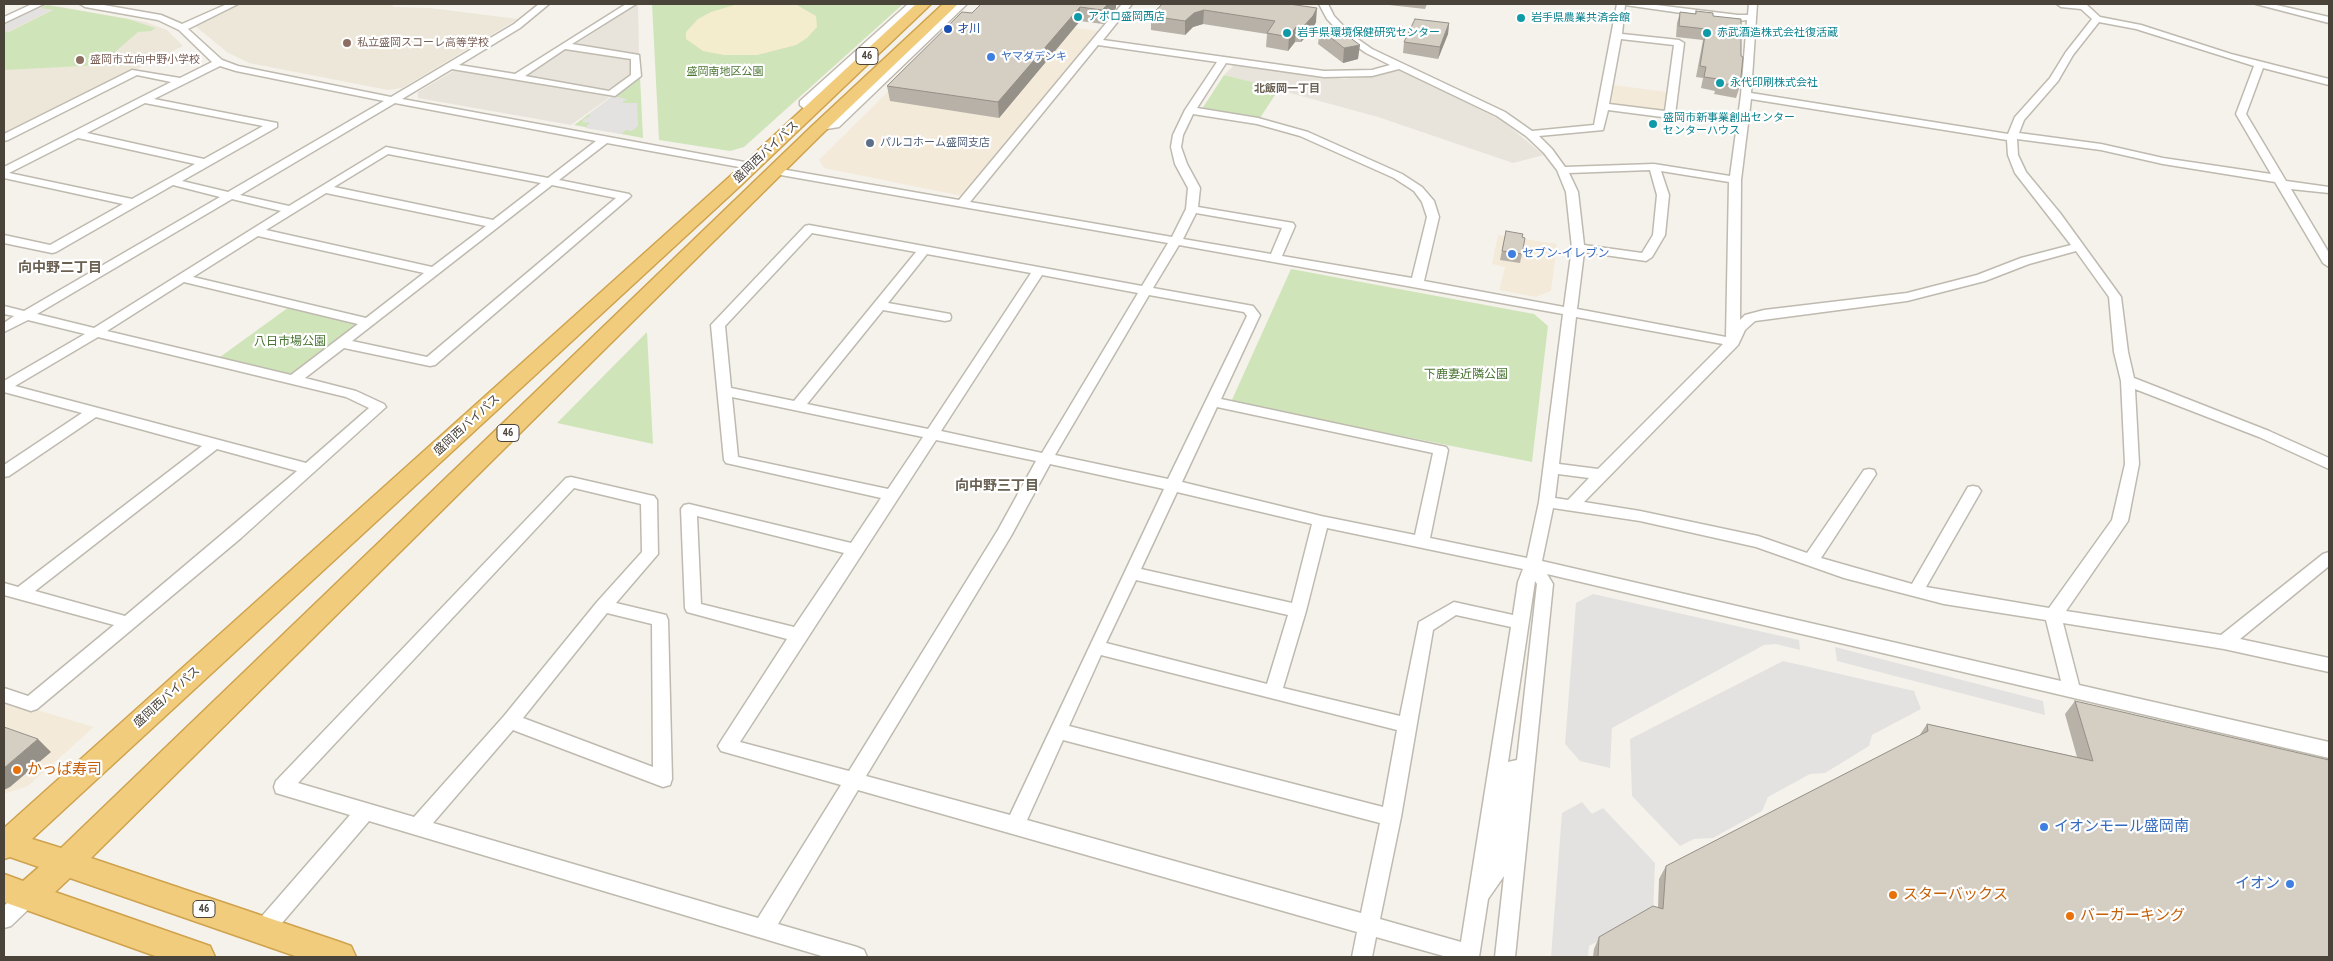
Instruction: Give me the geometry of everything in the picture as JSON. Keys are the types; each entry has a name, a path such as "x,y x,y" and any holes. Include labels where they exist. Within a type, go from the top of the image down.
{"highway":[{"name":"盛岡西バイパス","path":"16,892 66,863 775,171 814,119 924,4"},
{"name":"盛岡西バイパス","path":"5,844 750,166 814,119 951,4"},
{"name":"盛岡西バイパス","path":"5,844 340,957"},
{"path":"16,892 200,957"}],"street":[{"path":"4,20 39,4"},
{"path":"85,4 147,15 182,28 194,42 219,62 257,74 750,166"},
{"path":"182,28 234,4"},
{"path":"4,328 451,66 517,26 544,4"},
{"path":"517,77 632,4"},
{"path":"913,4 804,103 814,119 835,125 962,4"},
{"path":"962,204 1127,4"},
{"path":"1039,271 798,635 727,746 1369,925 1470,956 1519,623 1526,582 1533,565 1547,502 1578,248 1572,192 1562,170 1548,151 1530,134 1501,114 1369,51 1349,36 1330,17 1324,4"},
{"path":"1530,134 1600,128 1617,36 1620,4"},
{"path":"1630,4 1738,18 1752,17"},
{"path":"1684,4 1727,9 1752,17"},
{"path":"1733,342 1735,180 1746,94 1753,4"},
{"path":"2061,4 2084,6 2097,19 2138,27 2260,64 2329,82"},
{"path":"2261,4 2329,20"},
{"path":"2072,691 2054,616 2120,521 2132,464 2128,380 2121,352 2115,296 2056,215 2021,173 2013,155 2012,136 2019,119 2054,78 2069,54 2097,19"},
{"path":"1604,106 1670,115 1679,43 1617,36"},
{"path":"1096,42 1324,74 1372,73 1398,66"},
{"path":"451,66 610,94 636,76 636,57 564,46"},
{"path":"762,929 855,781 1005,532 1045,459 1175,242 1192,209 1194,188 1182,164 1176,146 1180,127 1223,60"},
{"path":"4,171 219,62"},
{"path":"2260,64 2240,114 2329,263"},
{"path":"4,138 136,72 180,81"},
{"path":"1746,94 2012,136 2101,147 2162,161 2329,190"},
{"path":"4,239 52,249 273,125 144,100"},
{"path":"1190,110 1258,121 1304,134 1398,176 1418,189 1428,201 1433,217 1431,232 1417,283"},
{"path":"76,134 206,163"},
{"path":"294,380 432,271 605,139"},
{"path":"4,387 95,333 386,150 625,196 430,362 341,343"},
{"path":"1562,170 1654,167 1735,180"},
{"path":"1578,248 1646,258 1658,235 1663,195 1654,167"},
{"path":"775,171 1417,283 1733,342"},
{"path":"4,175 134,203"},
{"path":"173,182 290,210"},
{"path":"325,189 495,224"},
{"path":"1192,209 1289,226 1275,258"},
{"path":"891,495 731,460 718,325 809,229 1248,309 1254,315 1175,486 1096,647 1015,825"},
{"path":"257,232 432,271"},
{"path":"1572,505 1733,342 1739,328 1750,318 1764,314 1907,297 1981,278 2025,261 2077,246"},
{"path":"798,406 924,250"},
{"path":"182,278 368,322"},
{"path":"879,305 944,317"},
{"path":"4,310 351,394 379,407 309,469 31,704 4,695"},
{"path":"2128,380 2264,434 2329,464"},
{"path":"4,387 309,469"},
{"path":"724,391 1175,486 1320,521 1533,565 2329,750"},
{"path":"1214,402 1441,450 1421,541"},
{"path":"4,472 94,412"},
{"path":"21,594 214,444"},
{"path":"1550,468 1602,475"},
{"path":"1810,560 1870,474"},
{"path":"419,826 510,721 603,606 650,554 649,500 571,482 283,787 857,957"},
{"path":"1916,591 1973,491"},
{"path":"1547,502 1640,516 1758,542 1844,572 1944,598 2224,642 2329,665"},
{"path":"798,635 693,608 689,509 856,550"},
{"path":"1273,693 1298,611 1320,521"},
{"path":"2224,642 2329,558"},
{"path":"1505,957 1545,584 1533,565"},
{"path":"1133,573 1298,611"},
{"path":"4,589 128,623"},
{"path":"510,721 663,780 660,620 603,606"},
{"path":"1362,957 1391,817 1425,628 1454,608 1519,623"},
{"path":"1096,647 1273,693 1407,725"},
{"path":"1058,731 1391,817"},
{"path":"1478,900 1502,859 1514,768 1525,768"},
{"path":"263,930 366,811"},
{"path":"4,919 16,892"}],"shaded area":[{"name":"盛岡市立向中野小学校","path":"45,4 146,22 167,30 183,46 4,135 4,23"},
{"name":"私立盛岡スコーレ高等学校","path":"238,4 391,4 394,7 430,8 518,19 402,88 388,90 249,63 227,52 194,25"},
{"path":"638,4 639,55 577,45 577,43"},
{"path":"36,8 51,10 9,31 4,30 4,24"},
{"path":"967,13 1099,31 967,195 962,196 824,168 819,160"},
{"path":"565,49 631,58 631,75 605,91 526,75"},
{"path":"1235,64 1345,79 1403,70 1501,120 1544,155 1513,163 1378,117 1224,75"},
{"path":"457,69 610,97 571,125 418,98 418,92"},
{"path":"1614,85 1667,92 1663,112 1611,104"},
{"path":"613,96 627,99 622,103 637,103 638,126 632,131 626,130 621,134 585,128 590,122 583,123 583,119 589,117 590,113"},
{"path":"1498,235 1557,244 1551,291 1536,297 1499,290 1505,267 1492,264"},
{"path":"1593,594 1799,640 1800,650 1776,644 1764,645 1612,728 1610,768 1580,761 1565,744 1576,603"},
{"path":"1835,647 2043,701 2045,715 1837,661"},
{"path":"1783,661 1914,691 1921,709 1872,735 1869,746 1825,773 1810,774 1768,797 1762,811 1713,838 1694,839 1680,846 1632,796 1630,739"},
{"path":"4,700 94,727 28,786 4,794"},
{"path":"1582,802 1592,814 1603,808 1655,863 1653,916 1646,915 1589,946 1588,957 1551,957 1562,813"}],"green space":[{"name":"盛岡南地区公園","path":"652,4 902,5 744,147 730,151 659,140"},
{"path":"47,5 128,19 155,28 151,31 138,32 100,65 4,70 4,31 9,32 53,10 41,8"},
{"path":"1224,75 1279,89 1260,118 1202,109"},
{"path":"640,76 643,138 574,125 613,96"},
{"name":"下鹿妻近隣公園","path":"1291,269 1534,314 1548,326 1532,462 1231,402"},
{"name":"八日市場公園","path":"289,307 359,322 360,325 301,372 291,374 220,357"},
{"path":"647,332 653,444 557,423"}],"sand":[{"path":"738,4 795,4 816,16 817,27 807,38 796,45 757,55 724,55 703,51 686,39 686,32 698,19 711,12"}],"building":[{"name":"ヤマダデンキ","path":"981,4 1108,4 1102,10 1080,7 998,102 887,86 962,12 972,13"},
{"path":"1162,4 1289,4 1317,8 1313,16 1302,28 1296,27 1289,37 1267,33 1275,21 1204,10 1194,13 1185,21 1151,16"},
{"path":"1696,11 1713,13 1713,16 1741,19 1741,56 1743,57 1740,86 1718,83 1718,79 1704,77 1706,67 1700,66 1706,29 1679,26 1680,12 1696,14"},
{"path":"1415,19 1449,23 1440,47 1404,42"},
{"path":"1334,26 1360,45 1344,48 1320,29"},
{"path":"1506,231 1523,234 1522,237 1525,238 1522,254 1502,251"},
{"name":"イオンモール盛岡南","path":"2075,701 2329,760 2329,957 1598,957 1599,937 1653,906 1663,909 1666,866 1928,731 1927,724 2093,761"},
{"path":"4,727 38,739 4,768"}],"place":[{"name":"アポロ盛岡西店","path":"1078,17"},
{"name":"岩手県農業共済会館","path":"1521,18"},
{"name":"才川","path":"948,29"},
{"name":"岩手県環境保健研究センター","path":"1287,33"},
{"name":"赤武酒造株式会社復活蔵","path":"1707,33"},
{"name":"私立盛岡スコーレ高等学校","path":"347,43"},
{"name":"ヤマダデンキ","path":"991,57"},
{"name":"盛岡市立向中野小学校","path":"80,60"},
{"name":"永代印刷株式会社","path":"1720,83"},
{"name":"盛岡市新事業創出センター センターハウス","path":"1653,124"},
{"name":"パルコホーム盛岡支店","path":"870,143"},
{"name":"セブン-イレブン","path":"1512,254"},
{"name":"かっぱ寿司","path":"17,770"},
{"name":"イオンモール盛岡南","path":"2044,827"},
{"name":"イオン","path":"2290,884"},
{"name":"スターバックス","path":"1893,895"},
{"name":"バーガーキング","path":"2070,916"}],"district":[{"name":"北飯岡一丁目","path":"1287,89"},
{"name":"向中野二丁目","path":"60,268"},
{"name":"向中野三丁目","path":"997,486"}]}
